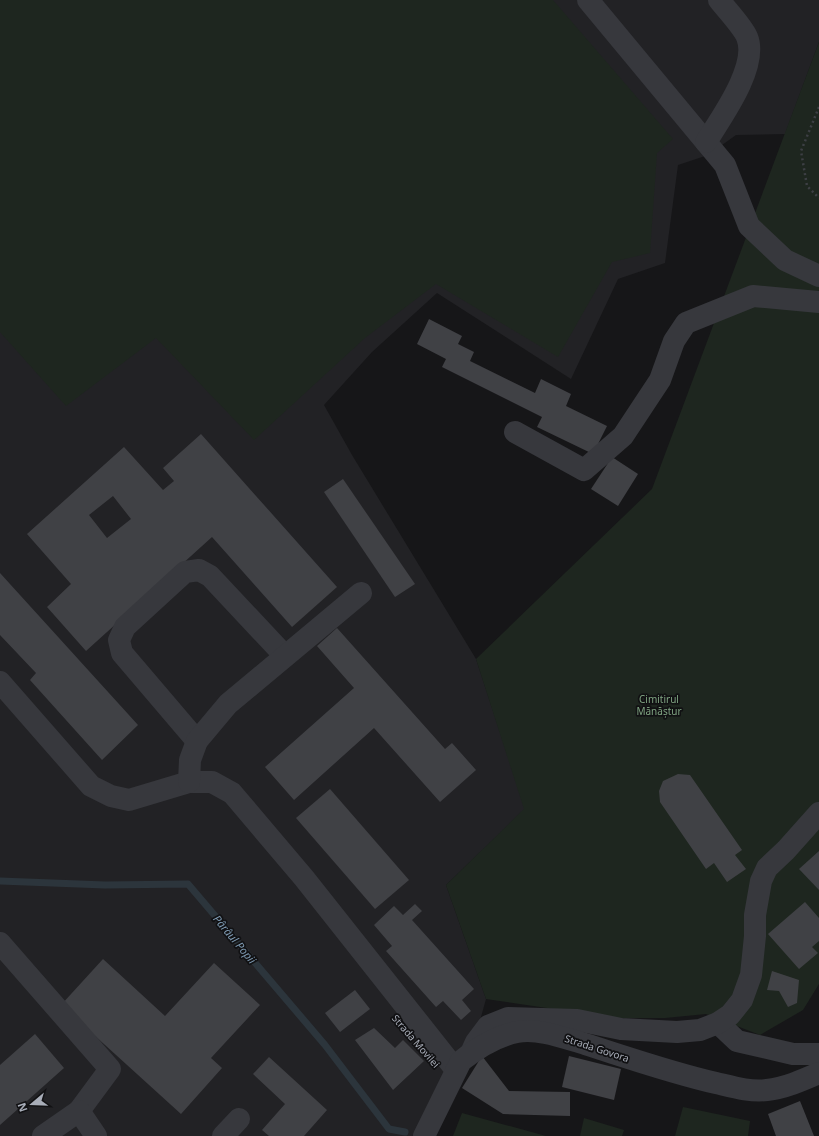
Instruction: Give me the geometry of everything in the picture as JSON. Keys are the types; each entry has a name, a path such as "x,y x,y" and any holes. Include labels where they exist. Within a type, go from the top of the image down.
{"street":[{"path":"588,0 724,165 749,226 785,260 819,276"},
{"path":"706,142 731,104 749,62 747,37 719,0"},
{"path":"514,432 584,470 623,436 660,380 674,341 686,323 753,296 819,302"},
{"path":"197,741 122,653 119,640 125,627 185,572 199,570 210,576 285,656"},
{"path":"190,782 190,760 197,741 228,704 361,592"},
{"path":"0,682 91,786 110,796 129,800 190,782 212,782 232,793 304,878 454,1076"},
{"path":"471,1053 476,1042 488,1026 508,1018 576,1020 621,1029 658,1032 700,1030 718,1023 730,1015 742,1000 751,975 755,936 755,915 761,881 767,868 786,850 819,813"},
{"path":"0,943 110,1069 79,1111 43,1136"},
{"name":"Strada Movilei","path":"381,1000 454,1076"},
{"path":"718,1023 737,1041 793,1054 819,1054"},
{"name":"Strada Govora","path":"424,1136 461,1061 471,1053 500,1037 517,1032 530,1031 559,1036 689,1077 743,1089 768,1090 792,1084 819,1073"},
{"path":"79,1111 96,1136"},
{"path":"223,1136 239,1119"}],"path":[{"path":"819,108 801,151 807,186 819,198"}],"shaded area":[{"path":"0,0 819,0 819,42 785,134 736,135 708,155 678,165 665,263 618,279 571,379 437,293 372,352 324,405 352,455 476,659 525,809 446,885 486,999 471,1053 424,1136 0,1136"}],"green space":[{"path":"0,0 553,0 673,139 657,153 650,253 612,262 558,357 436,284 365,338 254,440 156,338 66,406 0,332"},
{"name":"Cimitirul Mănăștur","path":"819,42 819,984 803,1010 760,1035 706,1014 665,1018 614,1018 486,999 446,885 524,809 476,659 652,489"},
{"path":"683,1107 750,1121 748,1136 675,1136"},
{"path":"462,1113 546,1136 453,1136"},
{"path":"584,1118 624,1130 622,1136 580,1136"}],"building":[{"path":"429,319 462,336 458,344 474,352 470,361 535,393 541,379 571,394 566,406 607,426 593,454 537,427 542,417 442,367 446,359 417,344"},
{"path":"201,434 337,587 292,627 212,537 86,651 47,607 71,584 27,534 124,447 163,490 174,481 163,468","holes":["113,496 131,519 107,538 89,515"]},
{"path":"612,457 638,474 618,506 591,489"},
{"path":"343,479 415,584 395,597 324,492"},
{"path":"0,573 138,725 102,760 30,680 36,673 0,635"},
{"path":"337,628 445,749 452,743 476,770 440,802 374,728 294,800 265,767 354,688 317,646"},
{"path":"678,774 690,775 742,850 735,855 746,869 727,882 714,863 706,869 660,802 659,791 663,781"},
{"path":"330,789 409,880 375,909 296,818"},
{"path":"819,851 819,890 799,869"},
{"path":"805,902 819,918 819,941 812,947 818,953 799,969 768,934"},
{"path":"415,904 422,911 412,920 474,989 462,1000 471,1011 461,1020 443,1001 436,1007 386,951 392,946 374,925 394,906 403,915"},
{"path":"103,959 165,1016 214,963 260,1005 211,1058 222,1068 181,1114 61,1005"},
{"path":"772,971 799,980 797,1003 788,1007 779,991 767,990"},
{"path":"355,990 370,1009 340,1032 325,1013"},
{"path":"374,1028 395,1048 403,1040 424,1061 393,1090 355,1040"},
{"path":"35,1034 64,1068 0,1125 0,1065"},
{"path":"482,1056 509,1091 570,1092 570,1116 503,1114 462,1088"},
{"path":"569,1056 621,1069 614,1100 562,1087"},
{"path":"269,1057 327,1110 304,1136 269,1136 262,1130 285,1104 253,1074"},
{"path":"800,1101 814,1136 776,1136 768,1114"}],"waterway":[{"name":"Pârâul Popii","path":"0,881 105,885 188,884 325,1045 389,1129 405,1132"}]}
